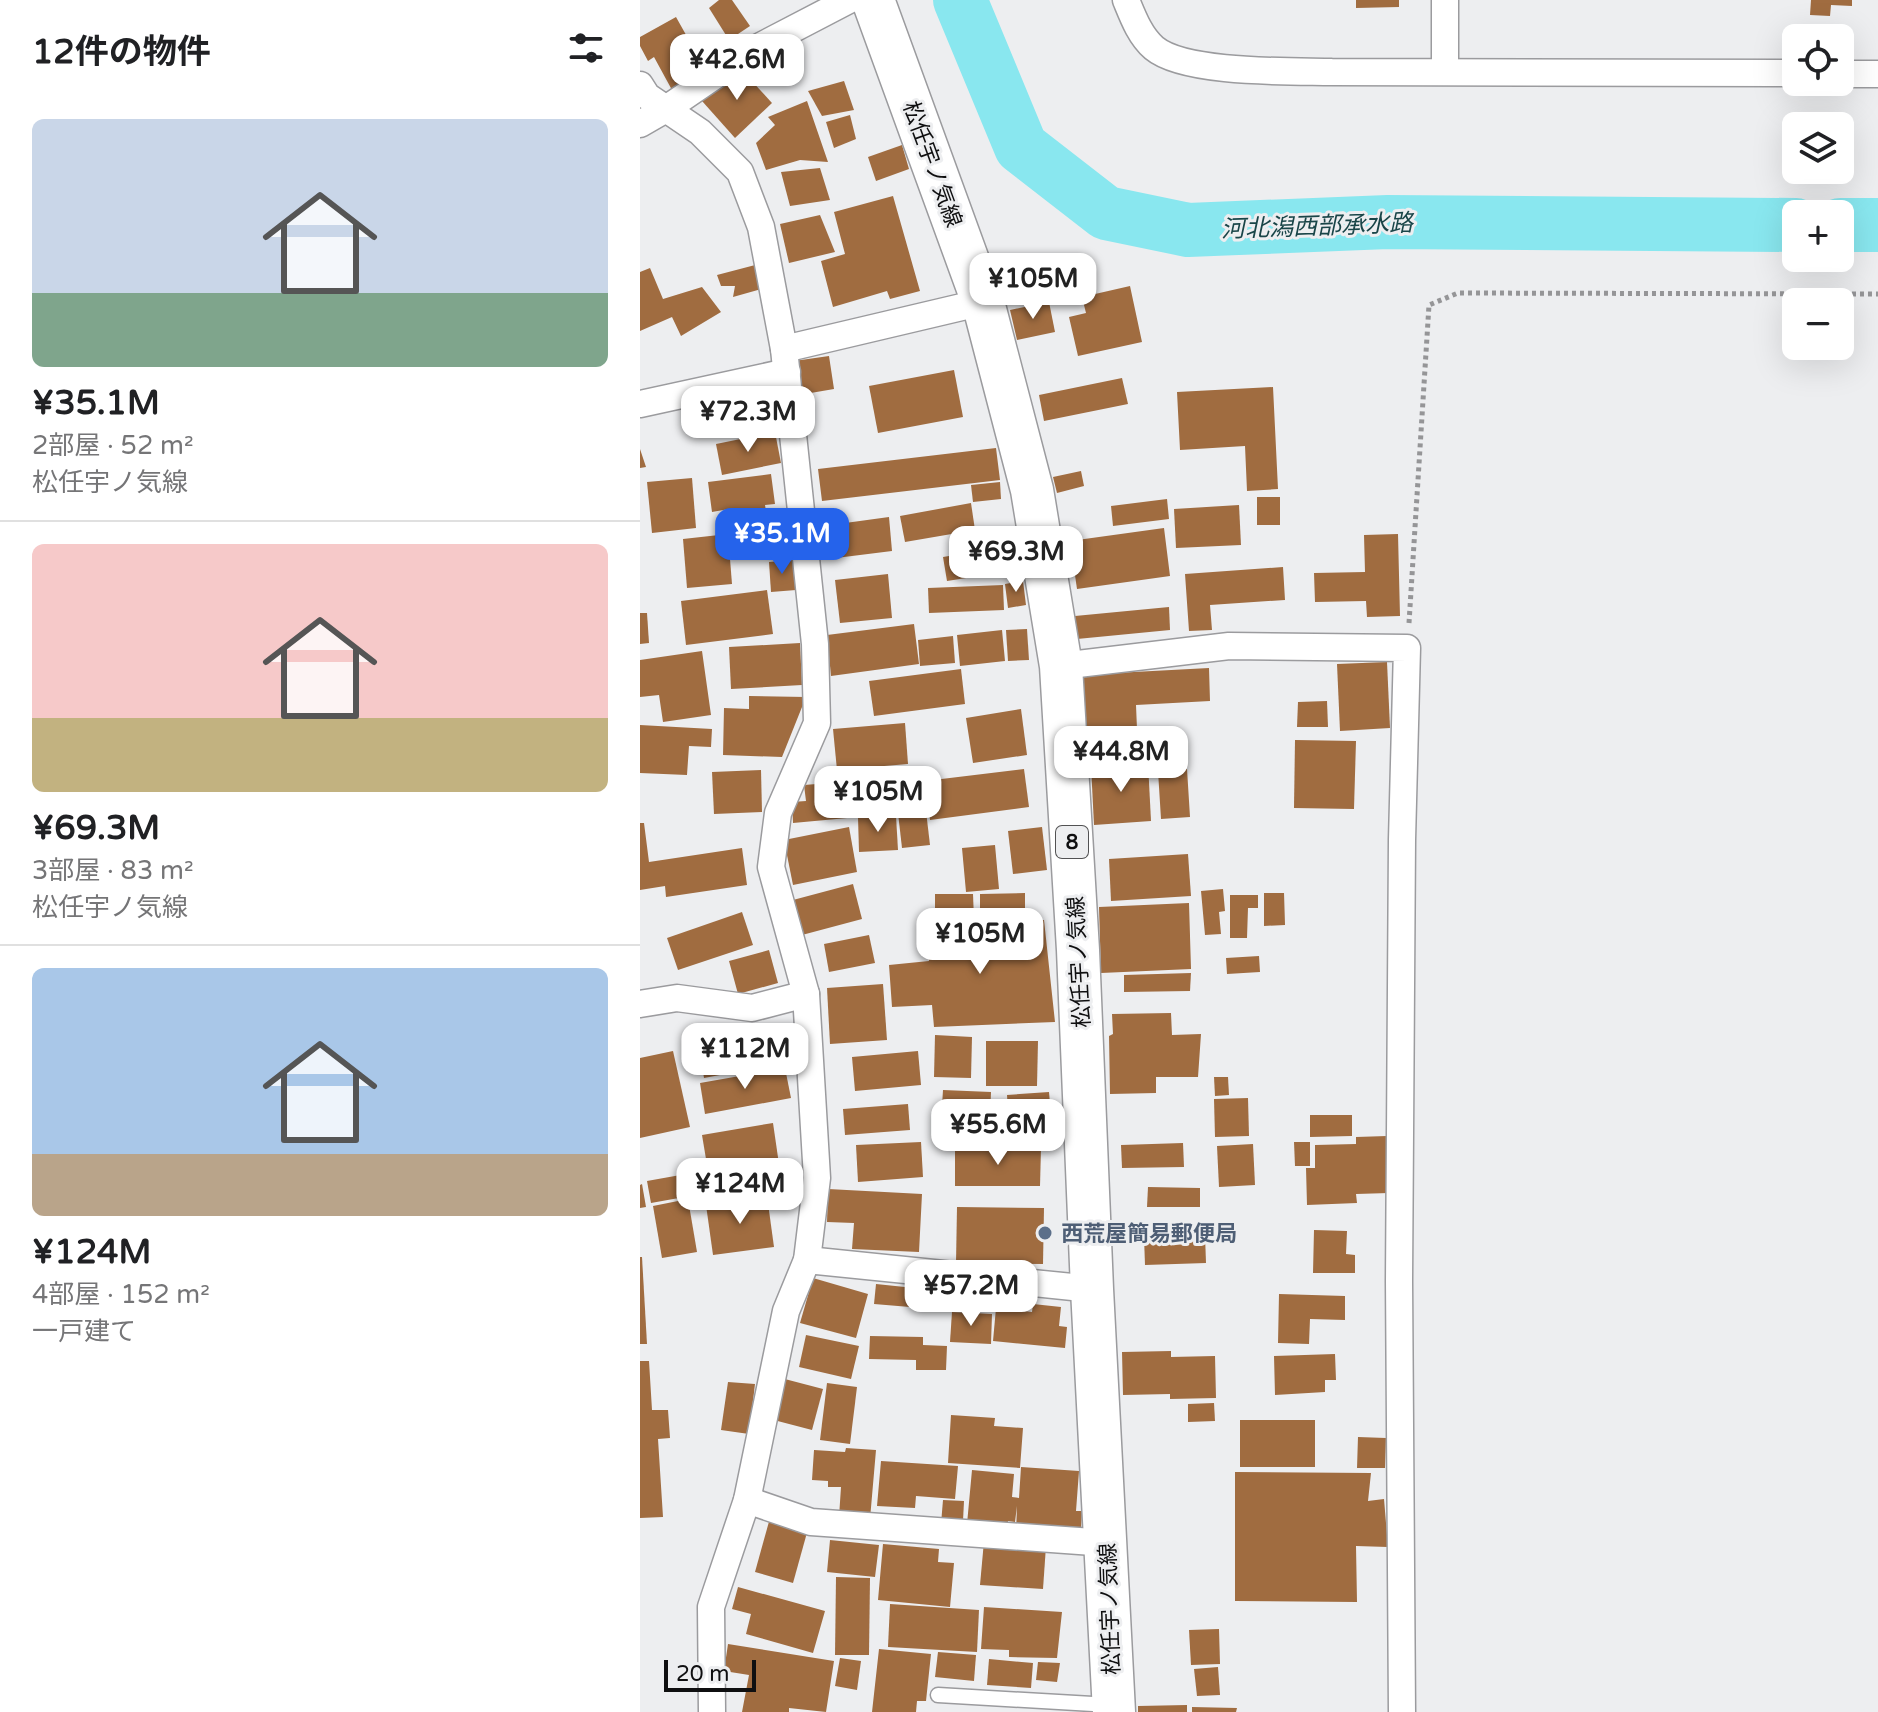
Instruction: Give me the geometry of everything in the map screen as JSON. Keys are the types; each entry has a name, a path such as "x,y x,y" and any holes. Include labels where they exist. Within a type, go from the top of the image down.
{"main road":[{"name":"松任宇ノ気線","path":"873,0 983,302 1032,490 1061,666 1079,966 1114,1708"}],"street":[{"path":"640,124 751,51 849,0"},
{"path":"1126,0 1138,27 1155,49 1182,62 1257,70 1782,73"},
{"path":"1445,0 1445,71"},
{"path":"1854,74 1878,74"},
{"path":"640,85 647,96 700,132 740,172 761,227 786,360 815,644 817,723 778,813 771,867 806,994 817,1178 807,1260 786,1311 747,1500 711,1607 712,1712"},
{"path":"640,404 983,302"},
{"path":"1061,666 1229,646 1407,648 1402,840 1399,1281 1402,1712"},
{"path":"640,1004 677,998 752,1008 806,994"},
{"path":"807,1260 1092,1289"},
{"path":"747,1500 811,1522 1107,1543"}],"lane":[{"path":"938,1695 1114,1708"}],"path":[{"path":"1407,648 1429,305 1458,293 1878,294"}],"building":[{"path":"719,0 732,0 750,26 729,40 709,8"},
{"path":"1356,0 1399,0 1399,7 1356,8"},
{"path":"1811,0 1852,0 1852,6 1831,5 1830,16 1810,15"},
{"path":"676,17 699,58 688,64 695,77 672,90 654,57 648,61 640,46 640,37"},
{"path":"739,67 772,103 735,138 702,101"},
{"path":"844,81 854,110 822,116 808,91"},
{"path":"807,101 828,162 800,160 766,170 756,143 775,125 768,117"},
{"path":"850,115 856,139 834,148 826,122"},
{"path":"902,145 909,169 876,181 868,157"},
{"path":"820,168 830,200 790,206 781,172"},
{"path":"893,196 920,291 890,299 887,291 833,307 821,261 845,254 834,212"},
{"path":"820,215 835,252 789,263 780,224"},
{"path":"759,264 765,288 733,297 735,286 721,286 717,275"},
{"path":"650,268 663,299 702,287 721,312 681,336 672,317 640,331 640,272"},
{"path":"1130,286 1142,342 1078,356 1069,317 1086,313 1082,297"},
{"path":"1049,302 1055,332 1017,340 1010,310"},
{"path":"829,356 834,389 799,395 794,361"},
{"path":"954,370 963,417 878,433 869,386"},
{"path":"1122,378 1128,404 1044,421 1039,395"},
{"path":"1273,387 1278,489 1247,491 1245,446 1180,450 1177,392"},
{"path":"749,393 756,430 720,437 712,400"},
{"path":"775,432 781,463 722,475 716,444"},
{"path":"996,448 1000,480 822,501 818,469"},
{"path":"640,449 646,467 640,468"},
{"path":"1081,471 1084,486 1057,493 1053,477"},
{"path":"771,474 775,504 765,505 767,517 730,522 729,509 712,512 708,482"},
{"path":"692,478 696,528 652,533 647,482"},
{"path":"1000,482 1001,499 973,502 971,485"},
{"path":"1257,497 1280,497 1280,525 1257,525"},
{"path":"1167,499 1169,519 1113,526 1111,506"},
{"path":"971,503 975,530 905,542 900,516"},
{"path":"1239,505 1241,545 1176,548 1174,509"},
{"path":"889,517 892,551 820,560 816,527"},
{"path":"1164,528 1170,576 1077,589 1070,541"},
{"path":"765,530 765,550 734,552 733,531"},
{"path":"795,530 796,554 769,554 768,531"},
{"path":"728,534 732,584 687,588 683,539"},
{"path":"1398,534 1400,616 1367,617 1366,601 1315,602 1314,573 1365,572 1364,535"},
{"path":"998,535 1002,559 977,564 979,576 947,581 943,557 973,552 971,540"},
{"path":"794,560 796,590 771,592 769,562"},
{"path":"1283,567 1285,600 1210,605 1212,630 1189,631 1185,574"},
{"path":"888,574 892,618 840,623 835,580"},
{"path":"1023,581 1026,605 1008,608 1005,584"},
{"path":"1003,585 1004,610 929,613 928,588"},
{"path":"767,590 773,634 686,645 681,601"},
{"path":"1169,607 1170,630 1077,639 1075,616"},
{"path":"640,613 647,613 649,643 640,644"},
{"path":"914,624 919,664 831,676 827,635"},
{"path":"1027,629 1029,660 1008,661 1006,630"},
{"path":"1002,630 1005,661 960,666 957,635"},
{"path":"953,636 955,663 920,666 918,640"},
{"path":"800,643 802,685 731,689 729,647"},
{"path":"702,651 711,715 663,722 659,695 640,697 640,660"},
{"path":"1387,662 1390,728 1340,731 1337,664"},
{"path":"1209,668 1210,701 1136,705 1137,729 1080,733 1077,675"},
{"path":"961,669 965,704 874,716 869,681"},
{"path":"749,696 806,697 782,757 723,755 724,708 749,709"},
{"path":"1327,701 1328,727 1297,727 1298,702"},
{"path":"1021,709 1027,755 973,763 966,718"},
{"path":"905,723 908,764 837,770 833,729"},
{"path":"640,725 712,729 711,747 689,746 687,775 640,773"},
{"path":"1091,734 1133,734 1133,762 1091,763"},
{"path":"1295,740 1356,741 1354,809 1294,808"},
{"path":"1148,763 1151,821 1094,825 1091,766"},
{"path":"1024,769 1029,807 930,820 925,781"},
{"path":"1187,769 1190,817 1161,819 1158,771"},
{"path":"761,770 762,812 714,814 712,772"},
{"path":"855,781 858,817 793,823 792,802 806,801 804,785"},
{"path":"897,786 899,811 860,814 859,789"},
{"path":"926,811 930,845 902,848 898,813"},
{"path":"896,816 898,850 859,852 858,817"},
{"path":"640,823 644,823 649,862 742,848 747,885 666,897 665,886 640,890"},
{"path":"849,827 857,872 793,885 784,840"},
{"path":"1042,827 1047,870 1013,874 1008,831"},
{"path":"995,845 999,889 966,892 962,848"},
{"path":"1188,854 1191,896 1111,901 1109,859"},
{"path":"853,884 862,919 802,935 793,900"},
{"path":"1223,889 1225,911 1219,912 1221,934 1205,935 1201,891"},
{"path":"1025,893 1025,916 980,917 980,894"},
{"path":"1264,893 1284,893 1285,925 1264,926"},
{"path":"935,894 973,894 974,919 935,920"},
{"path":"1230,895 1258,895 1258,908 1248,908 1247,938 1230,938"},
{"path":"1189,903 1191,969 1101,973 1099,907"},
{"path":"742,912 753,945 678,970 667,938"},
{"path":"1044,920 1055,1022 934,1027 932,1005 892,1007 889,965 929,961 927,927"},
{"path":"869,935 875,963 829,972 824,944"},
{"path":"769,950 778,983 738,994 729,961"},
{"path":"1259,956 1260,972 1227,974 1226,958"},
{"path":"1191,973 1190,991 1124,992 1124,975"},
{"path":"883,984 887,1040 830,1044 827,988"},
{"path":"1171,1013 1172,1035 1201,1034 1198,1077 1156,1077 1156,1093 1110,1094 1109,1036 1113,1034 1112,1014"},
{"path":"766,1029 773,1065 704,1078 698,1042"},
{"path":"935,1035 972,1037 971,1078 934,1077"},
{"path":"986,1041 1038,1041 1037,1086 986,1086"},
{"path":"673,1051 690,1127 640,1138 640,1058"},
{"path":"918,1051 921,1085 855,1091 852,1057"},
{"path":"785,1068 791,1098 705,1114 700,1083"},
{"path":"1214,1077 1228,1077 1229,1095 1215,1096"},
{"path":"943,1090 991,1092 989,1140 940,1138"},
{"path":"1049,1092 1052,1126 1009,1129 1007,1095"},
{"path":"1248,1098 1249,1136 1215,1137 1214,1099"},
{"path":"908,1104 910,1130 845,1135 843,1109"},
{"path":"1310,1115 1352,1115 1352,1136 1310,1137"},
{"path":"773,1123 781,1178 711,1189 702,1135"},
{"path":"1387,1136 1389,1193 1356,1194 1357,1203 1307,1205 1306,1168 1315,1168 1315,1145 1356,1144 1356,1137"},
{"path":"921,1142 923,1177 858,1182 856,1145"},
{"path":"1294,1142 1310,1142 1310,1166 1295,1166"},
{"path":"1183,1143 1184,1167 1122,1168 1121,1145"},
{"path":"1253,1144 1255,1185 1219,1187 1217,1146"},
{"path":"955,1148 1041,1148 1040,1186 955,1186"},
{"path":"686,1174 690,1196 651,1203 647,1181"},
{"path":"640,1185 646,1207 640,1208"},
{"path":"1148,1187 1200,1188 1200,1207 1147,1207"},
{"path":"828,1189 922,1194 919,1252 852,1249 854,1223 827,1222"},
{"path":"767,1196 774,1247 713,1255 706,1205"},
{"path":"688,1199 697,1252 662,1258 653,1206"},
{"path":"957,1207 1044,1208 1043,1264 956,1263"},
{"path":"1314,1230 1347,1231 1346,1254 1355,1255 1355,1273 1313,1273"},
{"path":"1205,1235 1206,1263 1145,1265 1144,1237"},
{"path":"642,1257 647,1344 640,1344"},
{"path":"813,1278 868,1294 856,1338 800,1323"},
{"path":"876,1284 924,1289 922,1308 874,1304"},
{"path":"1279,1294 1345,1296 1345,1320 1310,1319 1309,1344 1278,1343"},
{"path":"1033,1304 1061,1307 1059,1326 1067,1327 1065,1348 993,1341 996,1308 1032,1312"},
{"path":"952,1312 992,1314 991,1344 950,1342"},
{"path":"806,1335 859,1346 851,1379 799,1367"},
{"path":"870,1336 923,1337 923,1345 947,1346 946,1370 916,1370 916,1360 869,1359"},
{"path":"1171,1351 1171,1357 1215,1356 1216,1398 1170,1399 1170,1394 1123,1395 1122,1352"},
{"path":"1335,1354 1336,1380 1325,1380 1325,1392 1275,1395 1274,1356"},
{"path":"640,1361 649,1361 652,1410 668,1410 670,1438 658,1439 663,1517 640,1518"},
{"path":"781,1378 823,1389 812,1430 770,1419"},
{"path":"728,1382 755,1384 749,1434 721,1430"},
{"path":"827,1383 857,1387 850,1444 820,1440"},
{"path":"1214,1403 1215,1421 1188,1422 1188,1404"},
{"path":"951,1415 995,1418 994,1426 1023,1428 1020,1468 948,1463"},
{"path":"1240,1420 1315,1420 1315,1467 1240,1467"},
{"path":"1358,1437 1386,1438 1385,1468 1357,1468"},
{"path":"846,1448 876,1450 870,1519 839,1517 841,1487 828,1487 828,1481 812,1480 814,1450 845,1452"},
{"path":"881,1461 958,1466 955,1499 916,1496 915,1508 877,1506"},
{"path":"1021,1467 1079,1471 1076,1511 1082,1511 1081,1529 1016,1533 1017,1506 1015,1522 1008,1521 1007,1528 967,1524 972,1470 1014,1474 1012,1497 1019,1498"},
{"path":"1235,1472 1371,1473 1368,1501 1384,1499 1388,1547 1356,1546 1357,1602 1235,1601"},
{"path":"943,1500 964,1501 963,1521 941,1524"},
{"path":"770,1518 808,1529 793,1583 755,1572"},
{"path":"830,1540 879,1545 875,1577 827,1572"},
{"path":"984,1541 1046,1546 1043,1589 980,1585"},
{"path":"883,1544 939,1549 938,1562 954,1563 950,1607 878,1600"},
{"path":"836,1577 870,1578 869,1655 835,1655"},
{"path":"738,1587 825,1611 813,1653 746,1634 751,1614 732,1609"},
{"path":"890,1604 979,1610 977,1652 888,1647"},
{"path":"984,1607 1062,1612 1057,1658 1009,1657 1009,1650 981,1649"},
{"path":"1219,1629 1220,1664 1191,1665 1189,1630"},
{"path":"728,1644 834,1661 826,1712 789,1708 789,1712 742,1712 749,1675 724,1671"},
{"path":"879,1649 931,1654 926,1701 917,1701 916,1712 872,1712"},
{"path":"938,1652 976,1655 974,1681 935,1677"},
{"path":"840,1658 861,1661 857,1690 835,1686"},
{"path":"989,1659 1033,1663 1031,1688 987,1685"},
{"path":"1038,1662 1060,1663 1057,1682 1036,1680"},
{"path":"1218,1667 1220,1695 1197,1696 1194,1669"},
{"path":"1187,1705 1187,1712 1138,1712 1138,1706"},
{"path":"1192,1707 1237,1708 1236,1712 1192,1712"}],"waterway":[{"name":"河北潟西部承水路","path":"960,0 1021,147 1106,213 1188,230 1388,222 1782,225"},
{"name":"河北潟西部承水路","path":"1854,225 1878,225"}],"place":[{"name":"西荒屋簡易郵便局","path":"1045,1233"}]}
